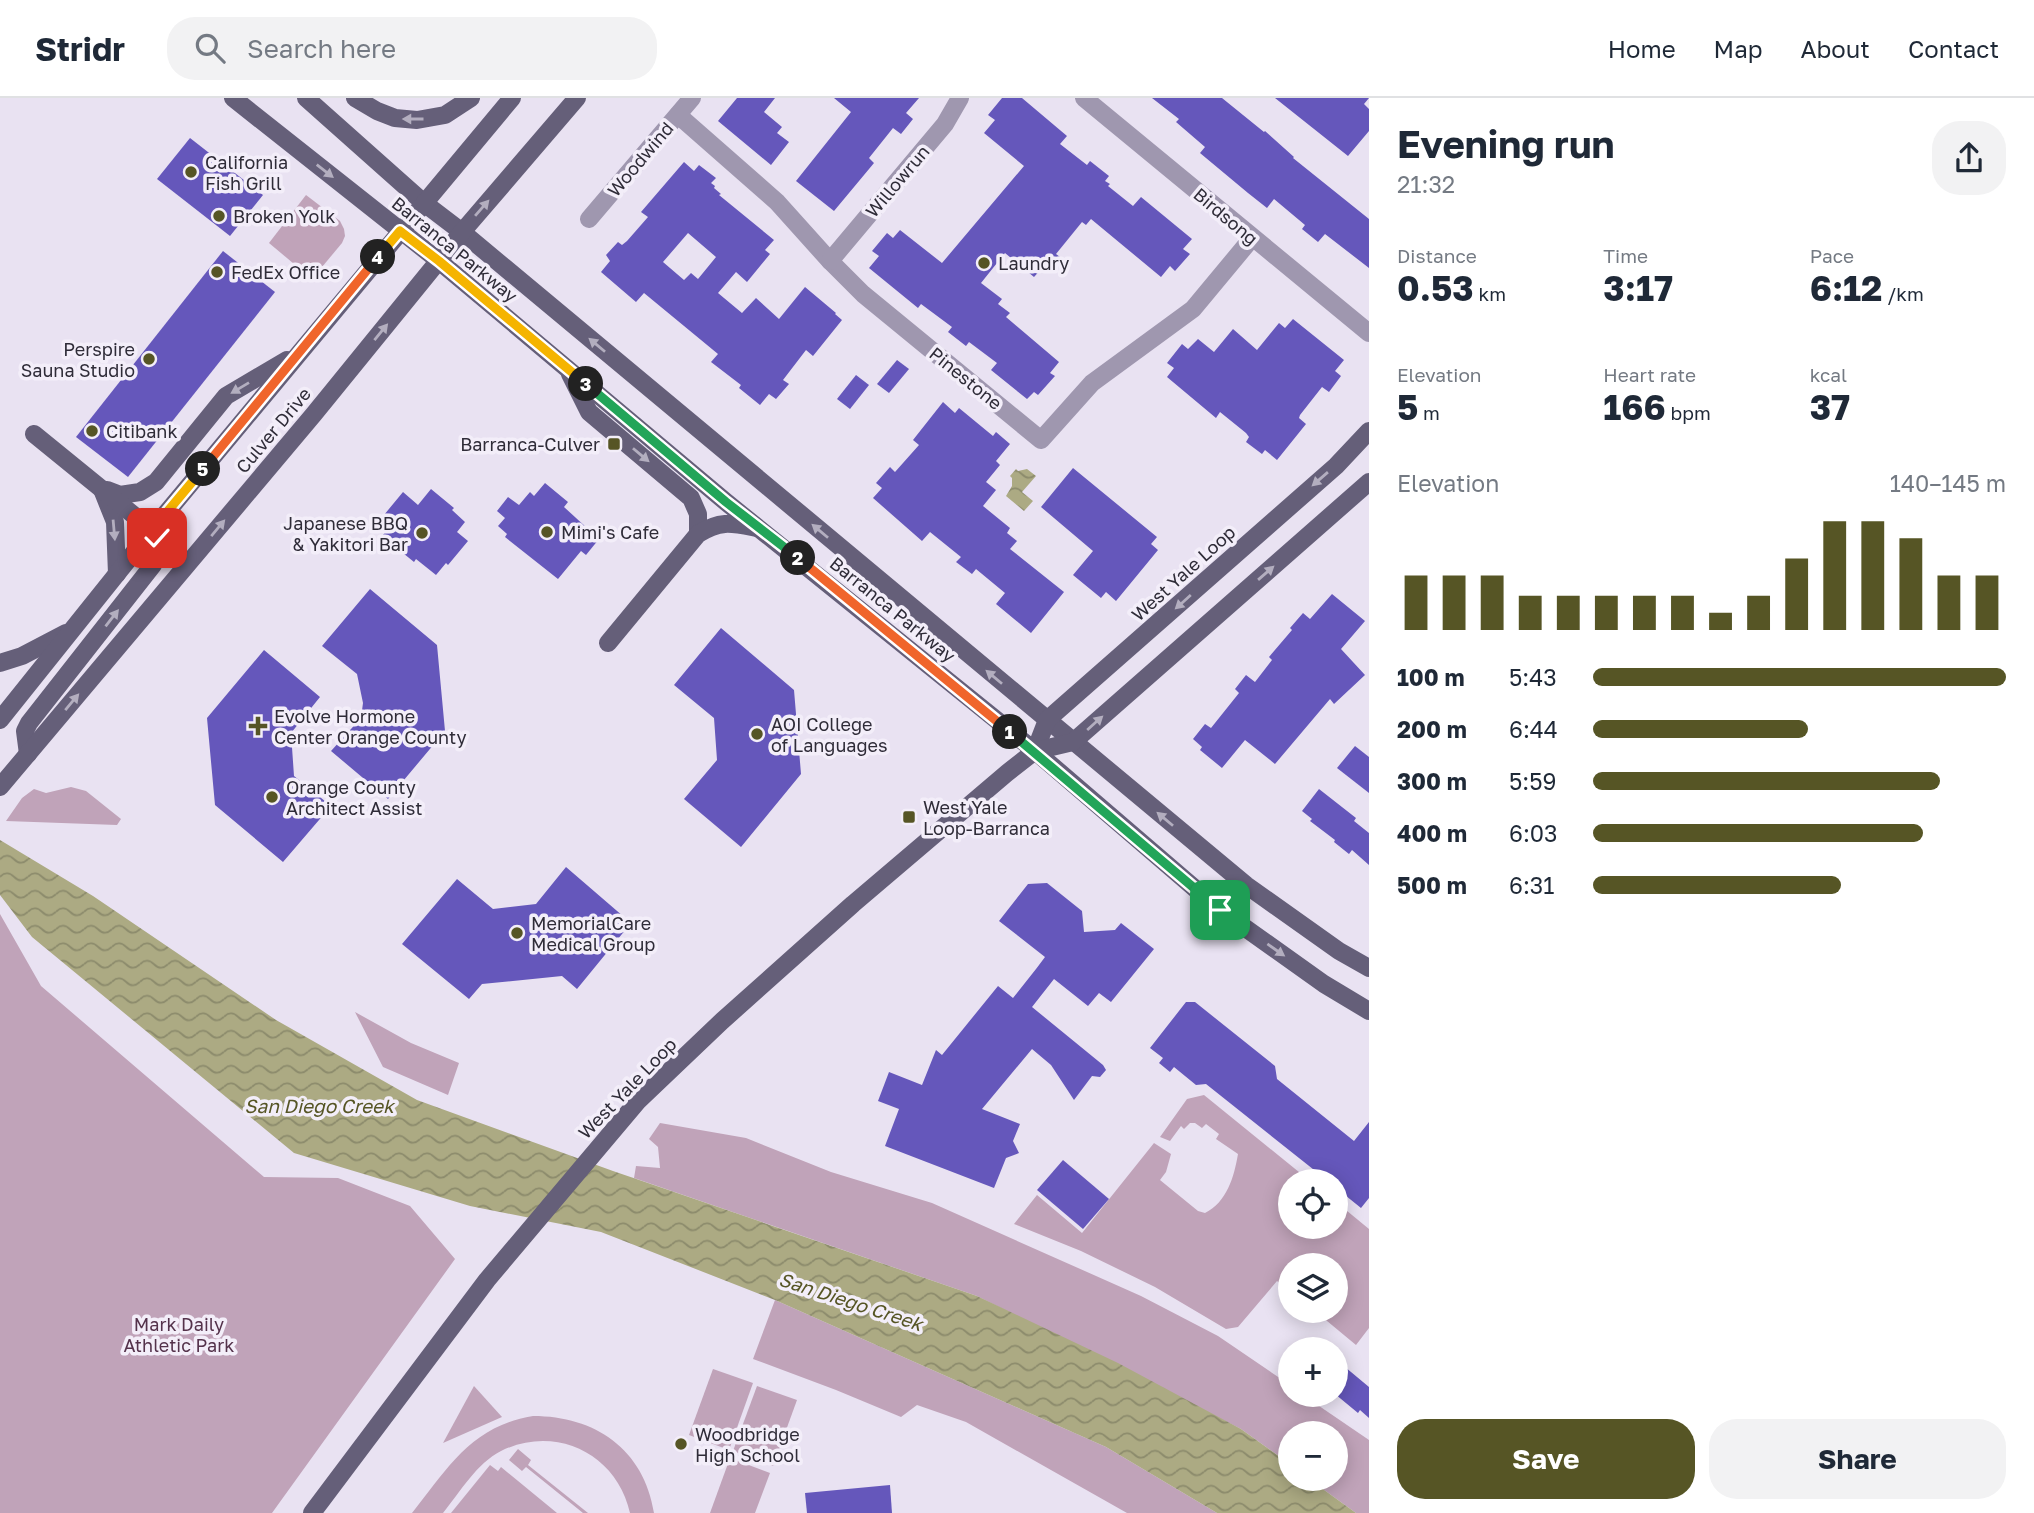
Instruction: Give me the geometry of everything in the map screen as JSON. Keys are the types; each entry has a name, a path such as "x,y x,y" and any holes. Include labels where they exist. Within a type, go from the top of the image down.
{"main road":[{"name":"Barranca Parkway","path":"233,98 439,261 761,529 1035,751 1220,910 1324,984 1369,1011"},
{"name":"Barranca Parkway","path":"306,98 424,203 1245,885 1339,951 1369,968"},
{"path":"355,98 395,118 416,120 445,115 471,98"},
{"name":"Culver Drive","path":"0,720 152,530 512,98"},
{"name":"Culver Drive","path":"5,781 462,232 577,98"},
{"path":"102,489 120,495 140,492 156,482 226,396 299,353"},
{"path":"566,368 589,412 691,498 698,514 698,534"},
{"name":"West Yale Loop","path":"1035,751 1047,720 1336,466 1369,431"},
{"path":"28,754 25,731 29,723 153,565 159,543 152,530 34,434"},
{"name":"West Yale Loop","path":"312,1513 486,1280 638,1101 722,1021 853,904 1035,751 1073,742 1369,482"},
{"path":"102,489 115,522 117,574"},
{"path":"608,643 698,534 720,523 761,529"},
{"path":"0,663 23,656 73,629"}],"street":[{"name":"Woodwind","path":"589,219 692,98"},
{"name":"Willowrun","path":"830,261 945,124 960,98"},
{"name":"Birdsong","path":"1084,98 1369,333"},
{"name":"Pinestone","path":"678,115 777,202 863,294 1041,440 1092,383 1193,309 1252,238"}],"green space":[{"path":"306,195 340,221 345,236 312,279 269,243"},
{"path":"71,787 86,791 121,819 117,825 6,821 22,798 34,789 46,793"},
{"name":"Mark Daily Athletic Park","path":"0,914 41,986 264,1177 338,1178 410,1206 455,1259 272,1513 0,1513"},
{"path":"355,1012 411,1043 459,1063 448,1095 383,1067"},
{"path":"1204,1095 1295,1169 1278,1169 1278,1239 1348,1239 1348,1212 1369,1229 1369,1328 1356,1345 1329,1323 1348,1323 1348,1253 1278,1253 1278,1282 1238,1327 1226,1329 1155,1287 1081,1251 1014,1224 1037,1195 1082,1233 1154,1143 1171,1154 1166,1172 1160,1180 1198,1211 1205,1213 1213,1208 1228,1188 1238,1154 1216,1139 1219,1134 1206,1124 1202,1128 1195,1123 1190,1123 1184,1129 1181,1126 1170,1141 1160,1137 1187,1099"},
{"path":"660,1123 746,1138 831,1172 932,1203 1141,1296 1218,1336 1278,1377 1278,1407 1321,1407 1341,1421 1278,1421 1278,1455 1241,1429 977,1296 634,1178 636,1166 660,1168 658,1147 649,1139"},
{"path":"775,1300 1106,1447 1217,1513 1127,1513 966,1422 917,1405 901,1417 753,1359"},
{"path":"713,1369 753,1383 729,1450 689,1435"},
{"path":"474,1386 502,1417 443,1443"},
{"path":"757,1386 797,1400 773,1466 733,1451"},
{"path":"533,1416 577,1422 613,1440 628,1454 640,1471 654,1513 630,1513 623,1492 598,1460 563,1443 543,1441 522,1443 492,1456 469,1479 443,1513 412,1513 450,1465 477,1439 511,1421"},
{"path":"1348,1426 1369,1440 1369,1513 1356,1513 1326,1491 1348,1491"},
{"path":"518,1449 531,1460 528,1465 588,1513 583,1513 526,1467 522,1471 509,1460"},
{"path":"730,1458 770,1473 755,1513 710,1513"},
{"path":"490,1465 498,1471 501,1467 557,1513 451,1513"}],"water":[{"path":"1016,469 1027,469 1036,476 1022,492 1033,501 1024,511 1006,496 1012,486 1010,476"},
{"name":"San Diego Creek","path":"0,840 93,896 276,1020 417,1100 613,1171 977,1296 1118,1363 1241,1429 1278,1455 1278,1491 1326,1491 1356,1513 1217,1513 1106,1447 775,1300 601,1232 470,1206 294,1153 32,937 0,895"}],"building":[{"path":"737,98 775,98 764,112 782,127 777,133 789,142 771,165 718,121"},
{"path":"834,98 919,98 906,113 913,119 901,134 893,128 869,158 874,163 834,211 796,181 851,112"},
{"path":"1002,98 1022,98 1067,136 1060,144 1087,165 1090,161 1109,176 1105,181 1110,184 1108,186 1133,206 1141,197 1192,239 1183,249 1190,254 1175,271 1170,266 1161,277 1091,219 1086,225 1082,222 1056,254 1060,257 1049,270 1044,266 1034,277 1005,253 981,283 1002,299 998,304 1010,313 1006,317 1059,362 1050,373 1055,376 1038,395 1034,392 1027,399 991,370 997,363 969,342 966,346 948,332 952,327 921,304 918,308 869,268 879,256 872,251 887,233 893,238 900,230 942,263 1024,166 984,133 995,120 988,115"},
{"path":"1152,98 1222,98 1265,131 1293,158 1369,219 1369,268 1325,234 1318,242 1302,229 1305,225 1274,199 1267,208 1200,153 1205,147 1176,122 1179,119"},
{"path":"1275,98 1369,98 1364,104 1369,109 1369,131 1348,156"},
{"path":"190,138 263,195 230,236 157,179"},
{"path":"684,162 694,171 699,165 716,178 711,183 721,194 719,195 774,240 765,250 770,254 747,282 736,272 718,293 742,313 756,298 779,319 805,287 842,320 813,356 806,350 783,380 789,384 776,399 769,394 760,405 739,388 741,385 711,362 718,354 644,293 636,302 601,272 610,261 606,255 618,242 622,245 627,241 648,217 641,212","holes":["688,233 716,257 698,279 691,273 684,280 663,262"]},
{"path":"223,251 275,292 128,477 76,437"},
{"path":"1293,319 1344,360 1335,371 1341,376 1329,392 1322,387 1300,415 1299,418 1306,424 1277,460 1265,450 1262,454 1246,442 1249,437 1246,433 1220,412 1216,418 1167,377 1174,368 1167,363 1182,344 1188,349 1198,339 1214,352 1233,329 1257,350 1279,323 1285,328"},
{"path":"897,360 909,369 889,393 877,384"},
{"path":"856,375 869,385 850,409 837,399"},
{"path":"943,402 955,413 959,408 993,436 996,432 1010,444 996,461 1000,465 986,482 996,490 983,506 1010,528 1007,533 1017,541 1010,549 1064,592 1031,633 996,604 1005,593 976,569 972,574 956,562 961,557 930,532 922,541 873,498 882,488 876,483 890,467 895,472 919,445 913,440"},
{"path":"1073,468 1157,537 1151,544 1158,550 1116,601 1106,592 1101,598 1073,575 1093,551 1041,507"},
{"name":"Mimi's Cafe","path":"545,483 568,502 564,507 599,539 586,555 581,551 558,579 505,537 507,534 498,526 505,518 497,511 508,497 519,505 530,492 534,496"},
{"name":"Japanese BBQ & Yakitori Bar","path":"431,489 454,508 452,510 465,522 457,532 468,541 436,575 416,559 414,562 382,536 388,529 379,521 403,492 418,505"},
{"path":"370,589 437,645 445,731 388,799 331,751 361,718 363,703 357,674 322,646"},
{"path":"1332,594 1365,621 1341,649 1365,675 1334,704 1330,699 1275,764 1245,740 1222,768 1200,750 1202,747 1193,739 1205,724 1211,728 1239,693 1235,689 1246,675 1255,682 1272,660 1269,657 1303,613 1310,619"},
{"path":"721,628 794,690 801,774 741,847 684,799 717,760 714,718 674,685"},
{"path":"264,650 320,697 291,733 294,776 331,806 283,862 215,805 207,718"},
{"path":"1355,746 1369,757 1369,793 1337,768"},
{"path":"1319,789 1356,818 1354,821 1369,833 1369,865 1352,850 1349,854 1334,842 1335,840 1310,821 1312,819 1302,811"},
{"name":"MemorialCare Medical Group","path":"566,867 631,923 577,989 562,976 482,984 469,999 402,944 457,879 493,909 536,904"},
{"path":"1047,883 1082,911 1084,932 1115,930 1121,923 1154,949 1111,1002 1099,993 1088,1006 1054,979 1032,1007 1106,1070 1100,1077 1092,1076 1074,1100 1051,1065 1032,1049 982,1109 1020,1124 1013,1141 1019,1153 1006,1158 994,1188 885,1146 899,1109 878,1101 889,1072 922,1085 936,1050 942,1055 998,986 1013,998 1036,969 1045,957 999,921 1028,884"},
{"path":"1186,1002 1195,1002 1275,1066 1277,1079 1354,1141 1369,1122 1369,1198 1361,1208 1348,1198 1348,1169 1313,1169 1206,1084 1196,1085 1174,1067 1170,1072 1159,1063 1163,1058 1150,1048"},
{"path":"1063,1160 1109,1199 1083,1229 1037,1190"},
{"path":"1348,1370 1369,1387 1369,1418 1360,1410 1358,1413 1348,1405"},
{"path":"890,1485 892,1513 807,1513 805,1493"}],"place":[{"name":"California Fish Grill","path":"191,172"},
{"name":"Broken Yolk","path":"219,216"},
{"name":"Laundry","path":"984,263"},
{"name":"FedEx Office","path":"217,272"},
{"name":"Perspire Sauna Studio","path":"149,359"},
{"name":"Citibank","path":"92,431"},
{"name":"Barranca-Culver","path":"614,444"},
{"name":"Mimi's Cafe","path":"547,532"},
{"name":"Japanese BBQ & Yakitori Bar","path":"422,533"},
{"name":"Evolve Hormone Center Orange County","path":"258,726"},
{"name":"AOI College of Languages","path":"757,734"},
{"name":"Orange County Architect Assist","path":"272,797"},
{"name":"West Yale Loop-Barranca","path":"909,817"},
{"name":"MemorialCare Medical Group","path":"517,933"},
{"name":"Woodbridge High School","path":"681,1444"}],"route":[{"path":"157,538 152,530 400,231 466,283 726,502 1035,751 1220,910"}]}
